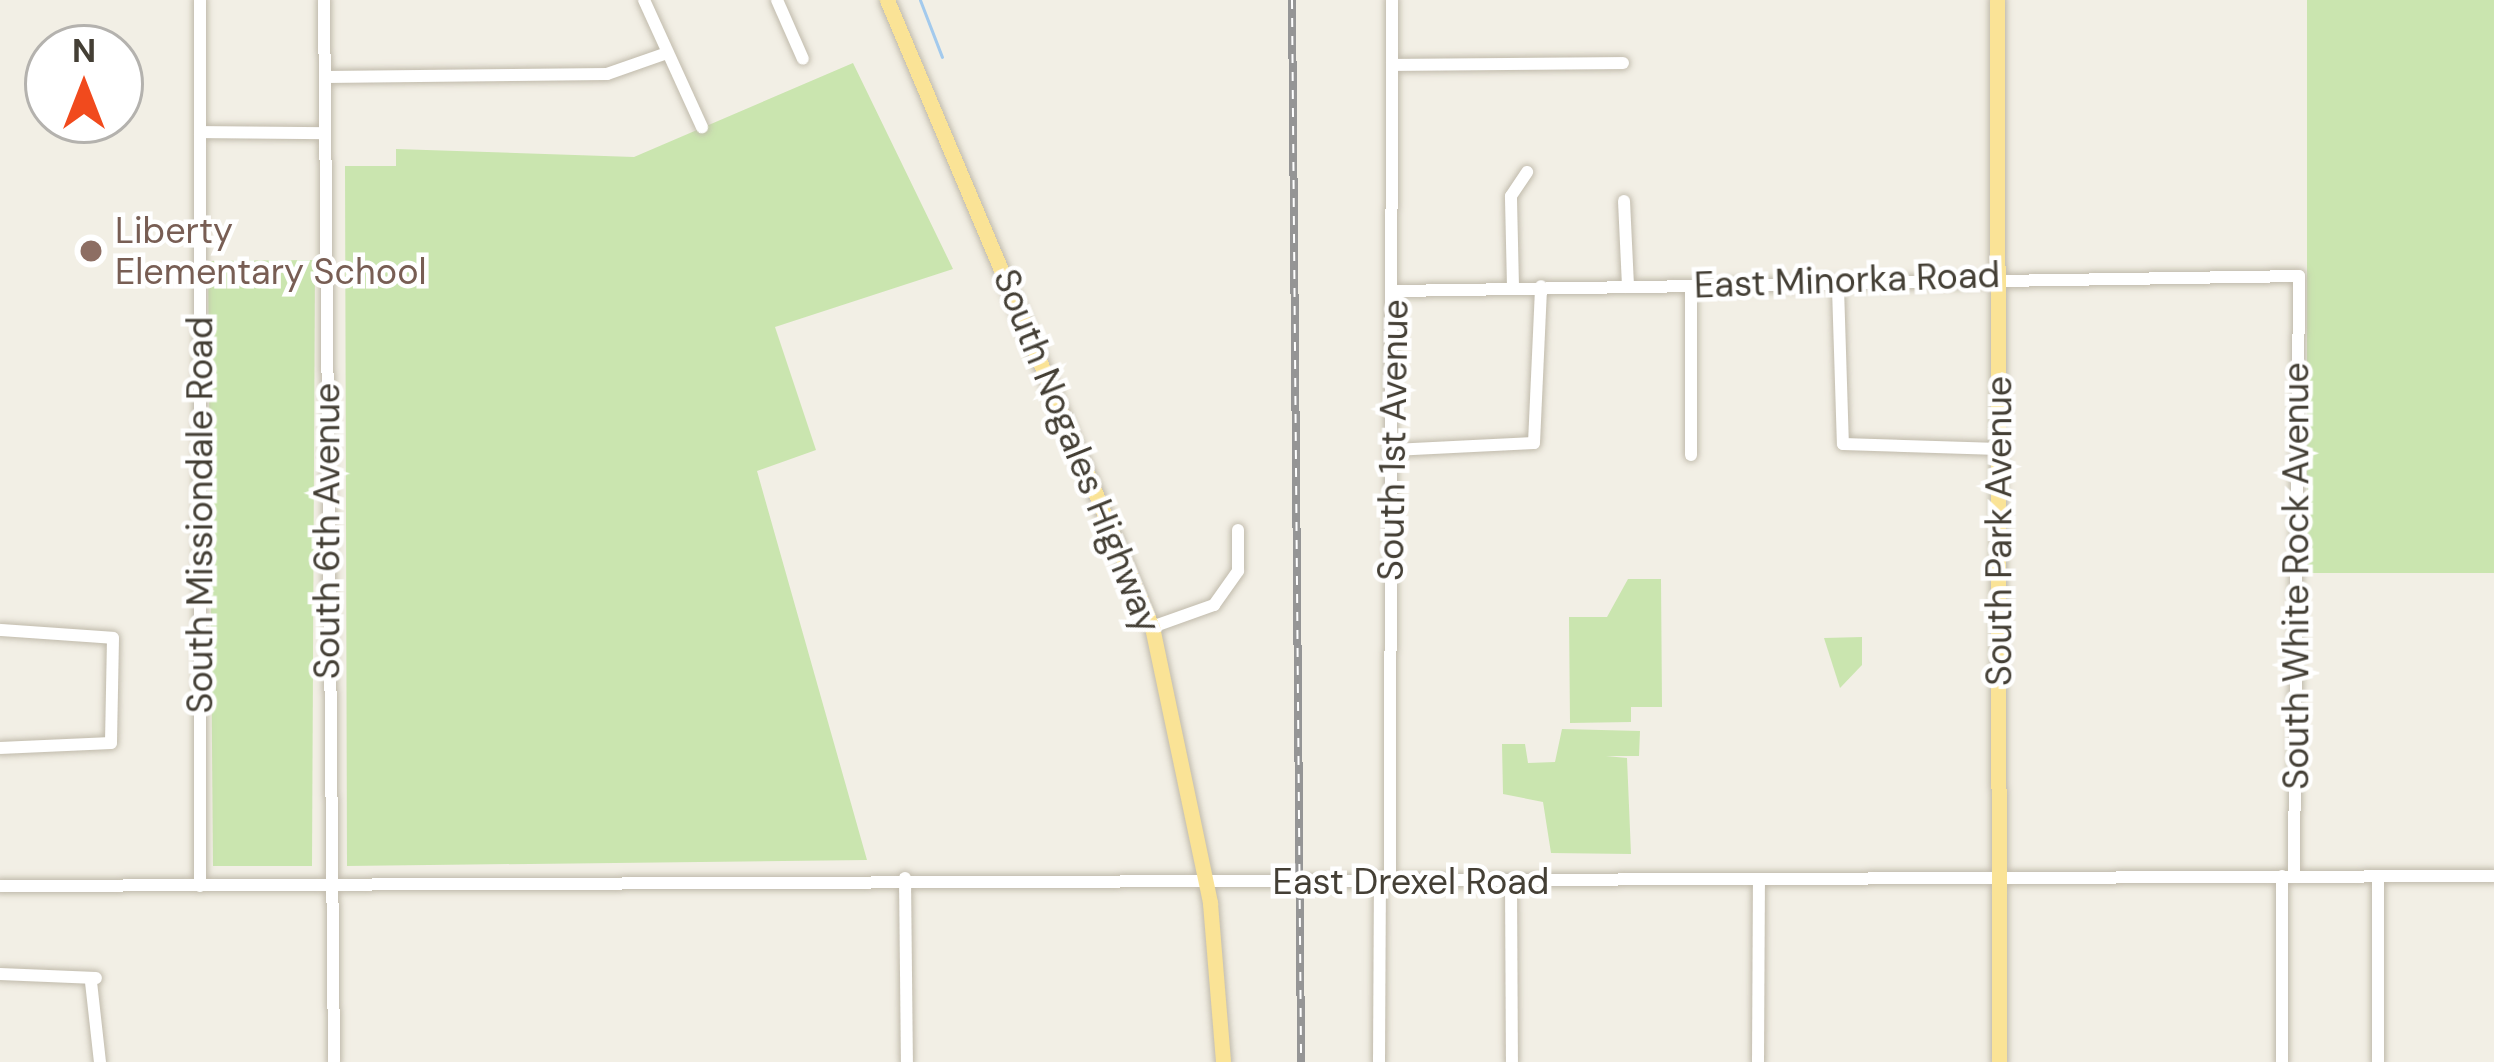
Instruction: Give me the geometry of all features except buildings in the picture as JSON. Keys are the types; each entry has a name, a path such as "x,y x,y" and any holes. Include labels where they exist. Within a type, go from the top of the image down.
{"main road":[{"name":"South Nogales Highway","path":"887,0 1152,627 1205,883 1222,1062"},
{"name":"South Park Avenue","path":"1997,0 2000,1062"}],"street":[{"name":"South Missiondale Road","path":"200,0 200,886"},
{"name":"South 6th Avenue","path":"324,0 334,1062"},
{"path":"644,0 702,127"},
{"path":"777,0 803,59"},
{"name":"South 1st Avenue","path":"1379,1062 1396,291 1392,0"},
{"path":"325,77 607,74 668,53"},
{"path":"1392,64 1623,63"},
{"path":"200,132 324,133"},
{"path":"1513,286 1511,196 1528,172"},
{"path":"1624,201 1628,287"},
{"name":"East Minorka Road","path":"1396,291 1513,286 1838,289 1996,274 2299,276"},
{"name":"South White Rock Avenue","path":"2282,1062 2299,276"},
{"path":"1393,450 1536,446 1541,286"},
{"path":"1690,287 1691,455"},
{"path":"1838,289 1840,446 1999,449"},
{"path":"1152,627 1214,605 1238,571 1238,530"},
{"path":"0,630 115,634 114,747 0,748"},
{"path":"2378,876 2378,1062"},
{"name":"East Drexel Road","path":"0,886 905,878 1205,883 2494,876"},
{"path":"905,878 907,1062"},
{"path":"1511,881 1512,1062"},
{"path":"1758,1062 1759,881"},
{"path":"0,974 94,980 100,1062"}],"green space":[{"path":"2307,0 2494,0 2494,573 2307,573"},
{"path":"853,63 953,269 775,327 816,450 757,471 867,860 347,866 345,166 396,166 396,149 634,157"},
{"path":"315,260 312,866 213,866 208,261"},
{"path":"1628,579 1661,579 1662,707 1631,707 1631,722 1570,723 1569,617 1607,617"},
{"path":"1862,637 1862,665 1840,688 1824,638"},
{"path":"1562,729 1640,731 1639,756 1606,756 1627,758 1631,854 1551,853 1543,802 1503,794 1502,744 1525,744 1528,763 1555,762"}],"waterway":[{"path":"920,0 942,57"}],"railway":[{"path":"1292,0 1301,1062"}],"place":[{"name":"Liberty Elementary School","path":"91,251"}]}
